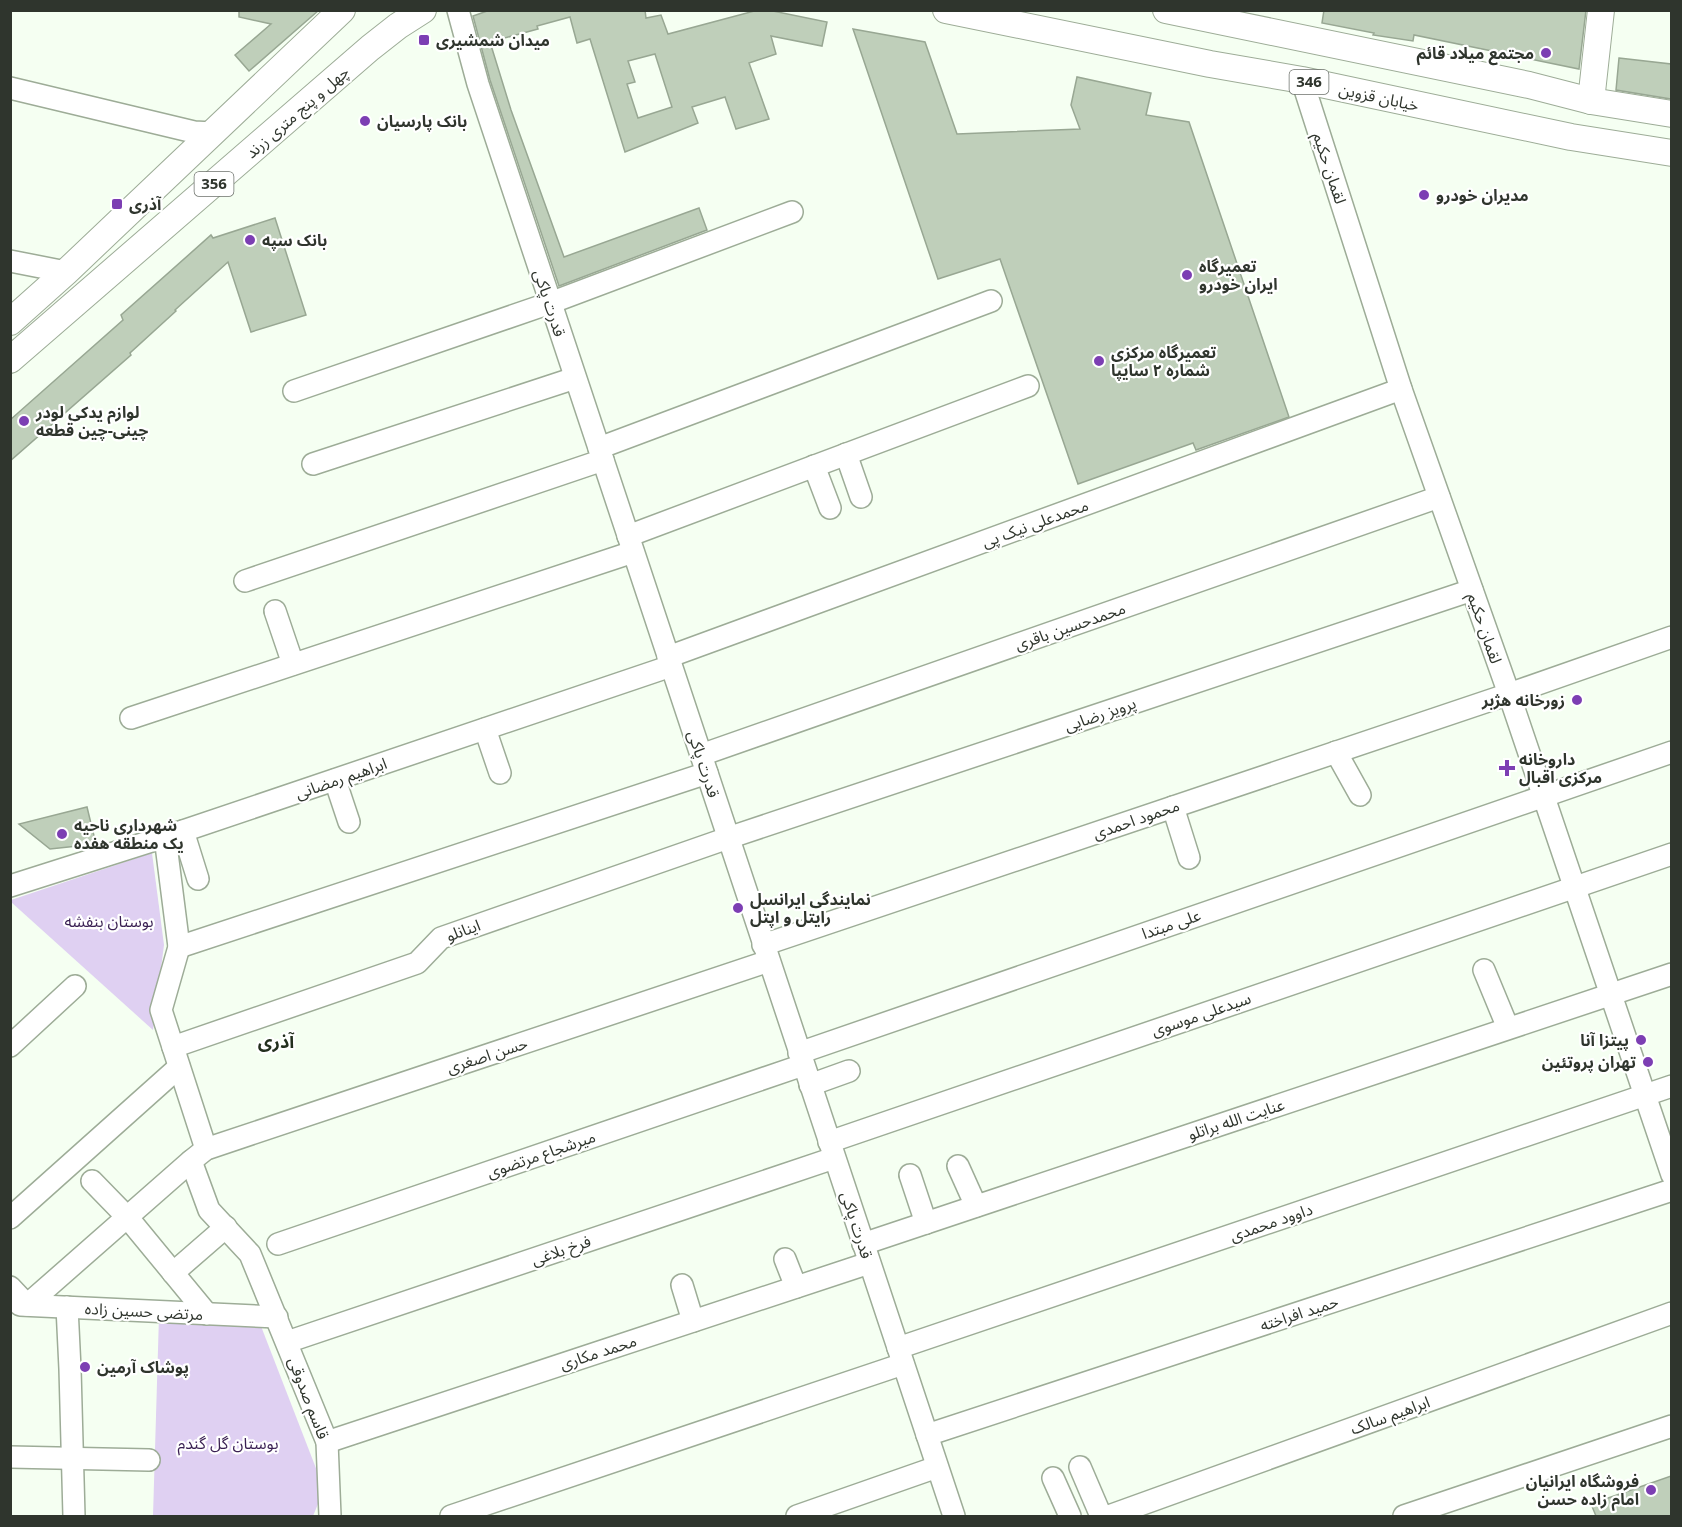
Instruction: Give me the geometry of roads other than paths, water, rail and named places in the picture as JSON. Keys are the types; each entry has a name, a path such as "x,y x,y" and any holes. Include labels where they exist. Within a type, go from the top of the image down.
{"main road":[{"name":"356","path":"10,322 66,273 342,10"},
{"name":"چهل و پنج متری زرند","path":"10,360 370,48 406,18 423,10"},
{"name":"خیابان قزوین","path":"946,10 1210,64 1302,80 1572,137 1671,153"},
{"path":"1166,10 1591,101 1671,114"},
{"path":"1591,101 1601,10"}],"street":[{"name":"قدرت پاکی","path":"458,10 478,84 550,303 954,1516"},
{"name":"لقمان حکیم","path":"1302,80 1401,389 1509,694 1671,1175"},
{"path":"10,88 194,132 213,133"},
{"path":"294,391 550,303 792,212"},
{"path":"10,261 66,273"},
{"path":"245,581 601,454 991,301"},
{"path":"314,464 575,378"},
{"path":"131,718 293,664 630,544 814,466 1028,386"},
{"name":"محمدعلی نیک پی","path":"670,662 1401,389"},
{"path":"846,454 861,497"},
{"path":"814,466 830,508"},
{"name":"محمدحسین باقری","path":"179,947 704,764 1439,498"},
{"name":"پرویز رضایی","path":"728,838 1472,590"},
{"path":"275,611 293,664"},
{"name":"محمود احمدی","path":"766,953 1173,807 1671,637"},
{"name":"ابراهیم رمضانی","path":"10,886 335,780 670,662"},
{"path":"485,729 500,773"},
{"path":"1336,752 1360,795"},
{"name":"علی مبتدا","path":"801,1059 1543,795 1671,752"},
{"path":"335,780 349,822"},
{"path":"1173,807 1189,858"},
{"path":"174,834 179,947"},
{"path":"174,834 198,879"},
{"name":"اینانلو","path":"172,1047 417,963 441,938 728,838"},
{"name":"سیدعلی موسوی","path":"832,1150 1671,854"},
{"name":"قاسم صدوقی","path":"179,947 161,1011 179,1067 209,1210 250,1254 327,1442 330,1516"},
{"name":"حسن اصغری","path":"198,1155 766,953"},
{"path":"1484,970 1508,1028"},
{"name":"عنایت الله براتلو","path":"866,1253 926,1223 1671,974"},
{"path":"10,1046 75,986"},
{"name":"میرشجاع مرتضوی","path":"278,1244 801,1059"},
{"path":"10,1218 179,1067"},
{"path":"810,1085 849,1071"},
{"name":"داوود محمدی","path":"451,1516 1671,1086"},
{"name":"فرخ بلاغی","path":"287,1342 832,1150"},
{"path":"10,1287 19,1305 128,1218 198,1155"},
{"path":"958,1166 976,1206"},
{"path":"910,1175 926,1223"},
{"path":"92,1181 128,1218 207,1314"},
{"name":"حمید افراخته","path":"927,1435 1671,1190"},
{"path":"173,1273 225,1227"},
{"name":"محمد مکاری","path":"327,1442 796,1287 866,1253"},
{"path":"785,1259 796,1287"},
{"path":"682,1285 693,1321"},
{"name":"مرتضی حسین زاده","path":"19,1305 277,1317"},
{"path":"67,1307 74,1516"},
{"name":"ابراهیم سالک","path":"1109,1516 1671,1313"},
{"path":"1404,1516 1671,1426"},
{"path":"10,1457 149,1460"},
{"path":"797,1516 937,1467"},
{"path":"1080,1467 1101,1516"},
{"path":"1053,1478 1070,1516"}],"place":[{"name":"میدان شمشیری","path":"424,40"},
{"name":"مجتمع میلاد قائم","path":"1546,53"},
{"name":"بانک پارسیان","path":"365,121"},
{"name":"مدیران خودرو","path":"1424,195"},
{"name":"آذری","path":"117,204"},
{"name":"بانک سپه","path":"250,240"},
{"name":"تعمیرگاه ایران خودرو","path":"1187,275"},
{"name":"تعمیرگاه مرکزی شماره ۲ سایپا","path":"1099,361"},
{"name":"لوازم یدکی لودر چینی-چین قطعه","path":"24,421"},
{"name":"زورخانه هژبر","path":"1577,700"},
{"name":"داروخانه مرکزی اقبال","path":"1507,768"},
{"name":"شهرداری ناحیه یک منطقه هفده","path":"62,834"},
{"name":"نمایندگی ایرانسل رایتل و اپتل","path":"738,908"},
{"name":"پیتزا آنا","path":"1641,1040"},
{"name":"تهران پروتئین","path":"1648,1062"},
{"name":"پوشاک آرمین","path":"85,1367"},
{"name":"فروشگاه ایرانیان امام زاده حسن","path":"1651,1490"}],"district":[{"name":"آذری","path":"276,1042"}],"park label":[{"name":"بوستان بنفشه","path":"109,921"},
{"name":"بوستان گل گندم","path":"228,1443"}]}
